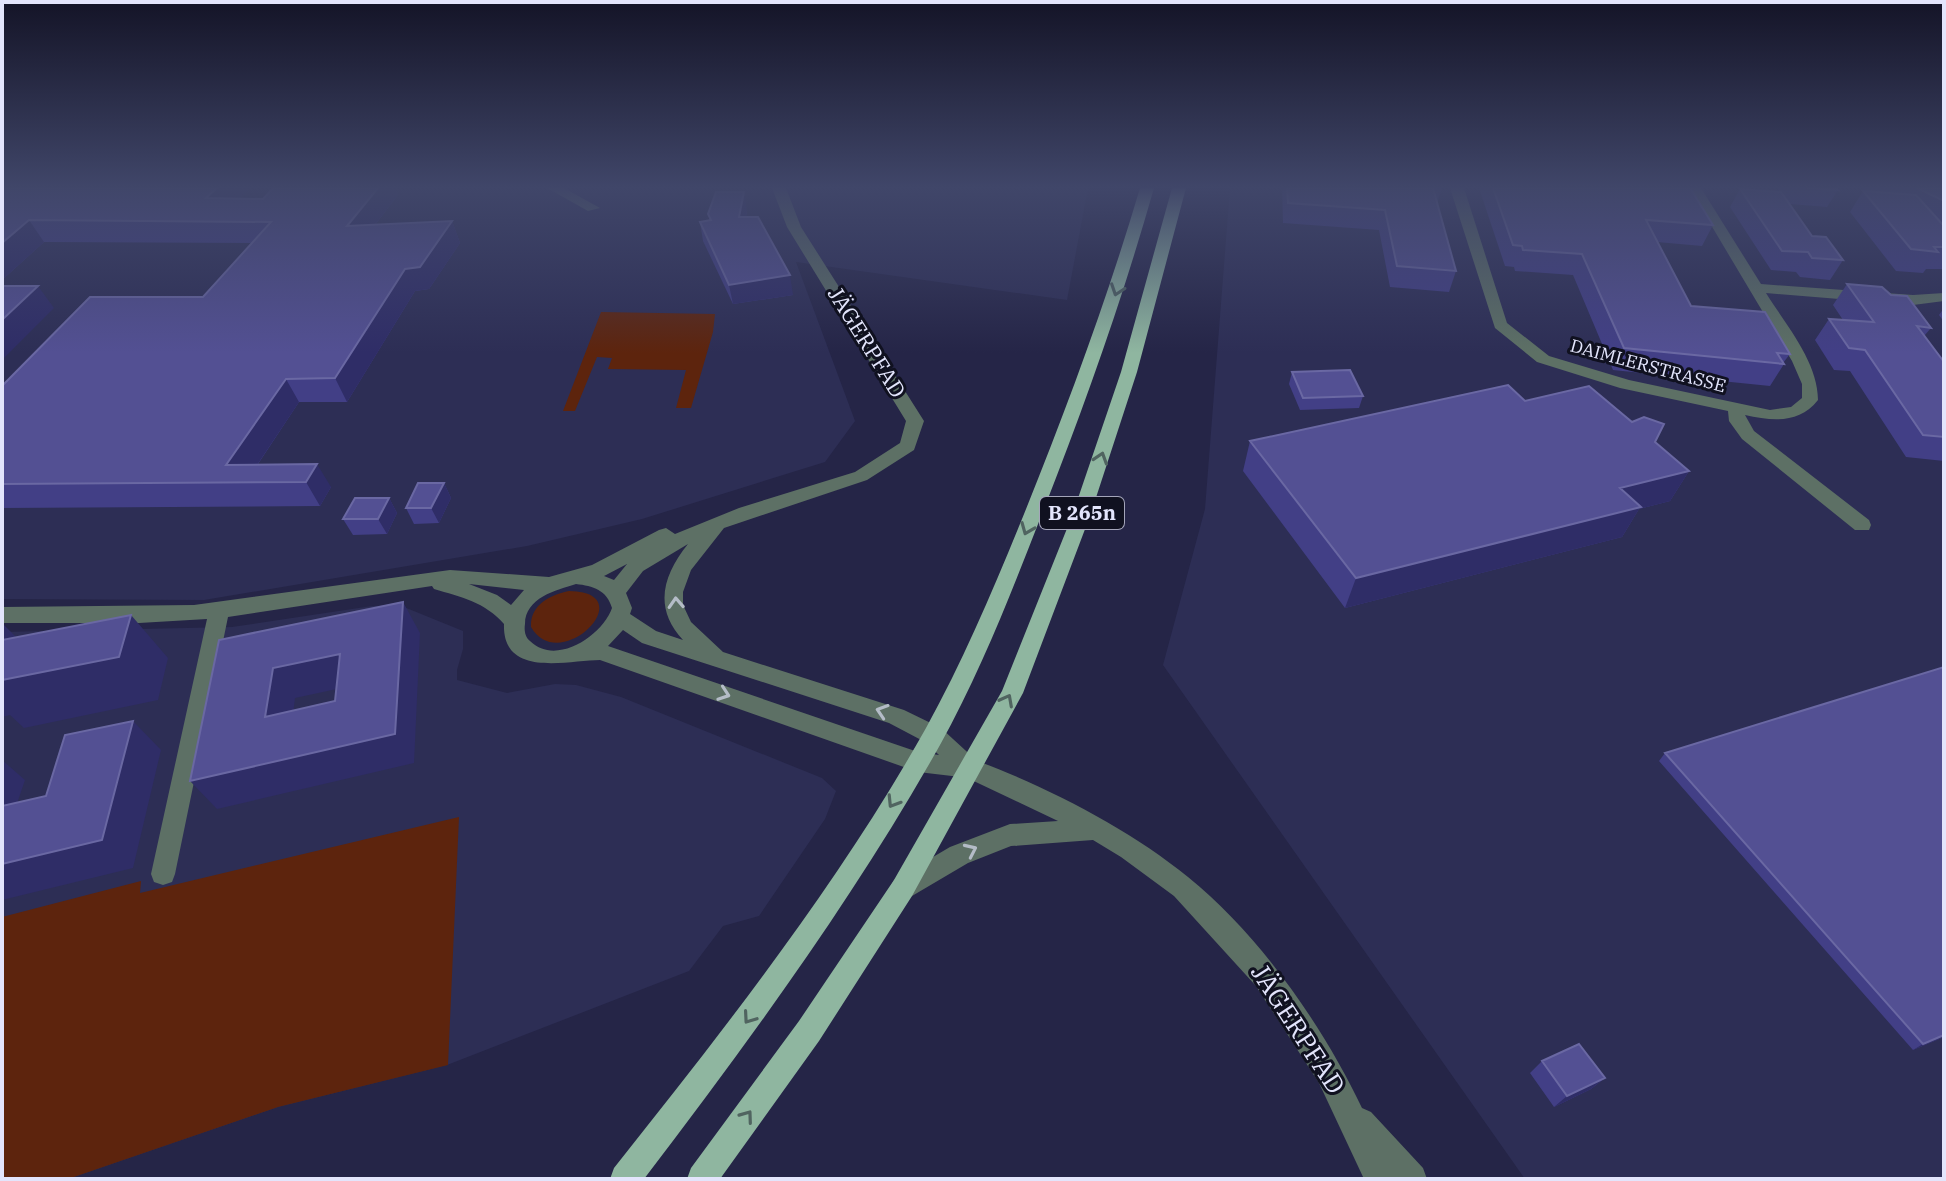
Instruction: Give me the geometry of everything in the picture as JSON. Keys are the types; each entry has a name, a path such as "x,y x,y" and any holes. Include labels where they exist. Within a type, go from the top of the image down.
{"main road":[{"name":"B 265n","path":"625,1179 735,1039 845,878 933,735 1009,573 1049,476 1131,243"},
{"name":"B 265n","path":"702,1179 809,1031 903,888 1012,693 1077,528 1129,372 1164,243"}],"street":[{"name":"JÄGERPFAD","path":"720,521 861,476 908,446 915,421 804,243"},
{"name":"DAIMLERSTRASSE","path":"1474,243 1500,325 1543,359 1626,384 1736,409 1770,415 1796,412 1810,400 1810,384 1800,361 1728,243"},
{"path":"1755,288 1913,300 1944,297"},
{"path":"1736,409 1738,421 1748,435 1862,525"},
{"path":"2,615 219,611 353,588 485,577 528,585 547,584 599,570 659,538 691,526 720,521"},
{"path":"616,591 636,566 720,521"},
{"path":"720,521 693,549 679,573 673,598 675,615 683,626 722,661"},
{"path":"576,577 607,583 616,591 622,608 620,618 605,638 579,652"},
{"path":"426,581 485,597 503,608 512,620 514,637 526,650 550,657 600,652 918,762 969,768"},
{"path":"512,620 524,600 547,584"},
{"path":"163,874 219,611"},
{"path":"620,618 649,637 896,716 933,735 969,768"},
{"name":"JÄGERPFAD","path":"969,768 1096,830 1178,884 1245,951 1280,992 1350,1110"},
{"path":"903,888 959,855 1010,835 1096,830"},
{"path":"1350,1110 1379,1179"},
{"path":"1350,1110 1412,1179"}],"shaded area":[{"path":"2,243 1078,243 1067,300 796,262 855,421 825,462 642,519 527,546 204,600 2,599"},
{"path":"1226,243 1944,243 1944,1179 1525,1179 1163,665 1205,509"},
{"path":"601,312 715,314 713,332 691,408 676,408 686,370 608,369 612,358 597,357 575,411 563,411"},
{"path":"569,591 590,595 599,604 598,616 576,638 560,643 544,640 531,627 534,613 548,598"},
{"path":"399,605 463,631 457,680 507,693 555,684 576,685 621,697 822,778 836,791 825,819 759,916 723,926 689,971 447,1065 278,1107 68,1179 2,1179 2,632 232,627 372,606"},
{"path":"459,817 448,1065 278,1107 68,1179 2,1179 2,917 141,881 140,893"}],"building":[{"path":"252,243 437,243 420,267 405,269 335,378 286,379 226,465 317,464 306,482 2,484 2,386 90,297 203,297"},
{"path":"710,243 772,243 790,275 729,285"},
{"path":"1392,243 1448,243 1456,271 1397,266"},
{"path":"1658,243 1691,306 1765,312 1790,354 1777,353 1784,364 1624,348 1582,254 1523,250 1522,246 1513,245"},
{"path":"1777,243 1831,243 1843,260 1812,258 1808,252 1782,251"},
{"path":"1906,243 1944,243 1944,247 1934,247 1938,252 1911,249"},
{"path":"1847,284 1882,287 1891,295 1907,296 1931,328 1917,326 1944,362 1944,437 1923,435 1865,350 1849,348 1829,319 1874,322"},
{"path":"2,286 38,286 2,320"},
{"path":"1350,370 1363,396 1303,398 1292,372"},
{"path":"1508,385 1525,401 1589,386 1632,422 1644,417 1664,424 1655,442 1689,471 1620,488 1641,507 1356,578 1250,441"},
{"path":"418,483 444,483 431,508 406,508"},
{"path":"355,498 389,498 378,519 343,519"},
{"path":"403,602 395,734 190,781 219,640","holes":["340,654 335,701 265,717 273,668"]},
{"path":"131,615 119,657 2,680 2,640"},
{"path":"1944,667 1944,1035 1923,1044 1665,753"},
{"path":"133,721 102,840 2,864 2,806 46,796 65,735"},
{"path":"1579,1044 1605,1078 1567,1096 1542,1061"}]}
